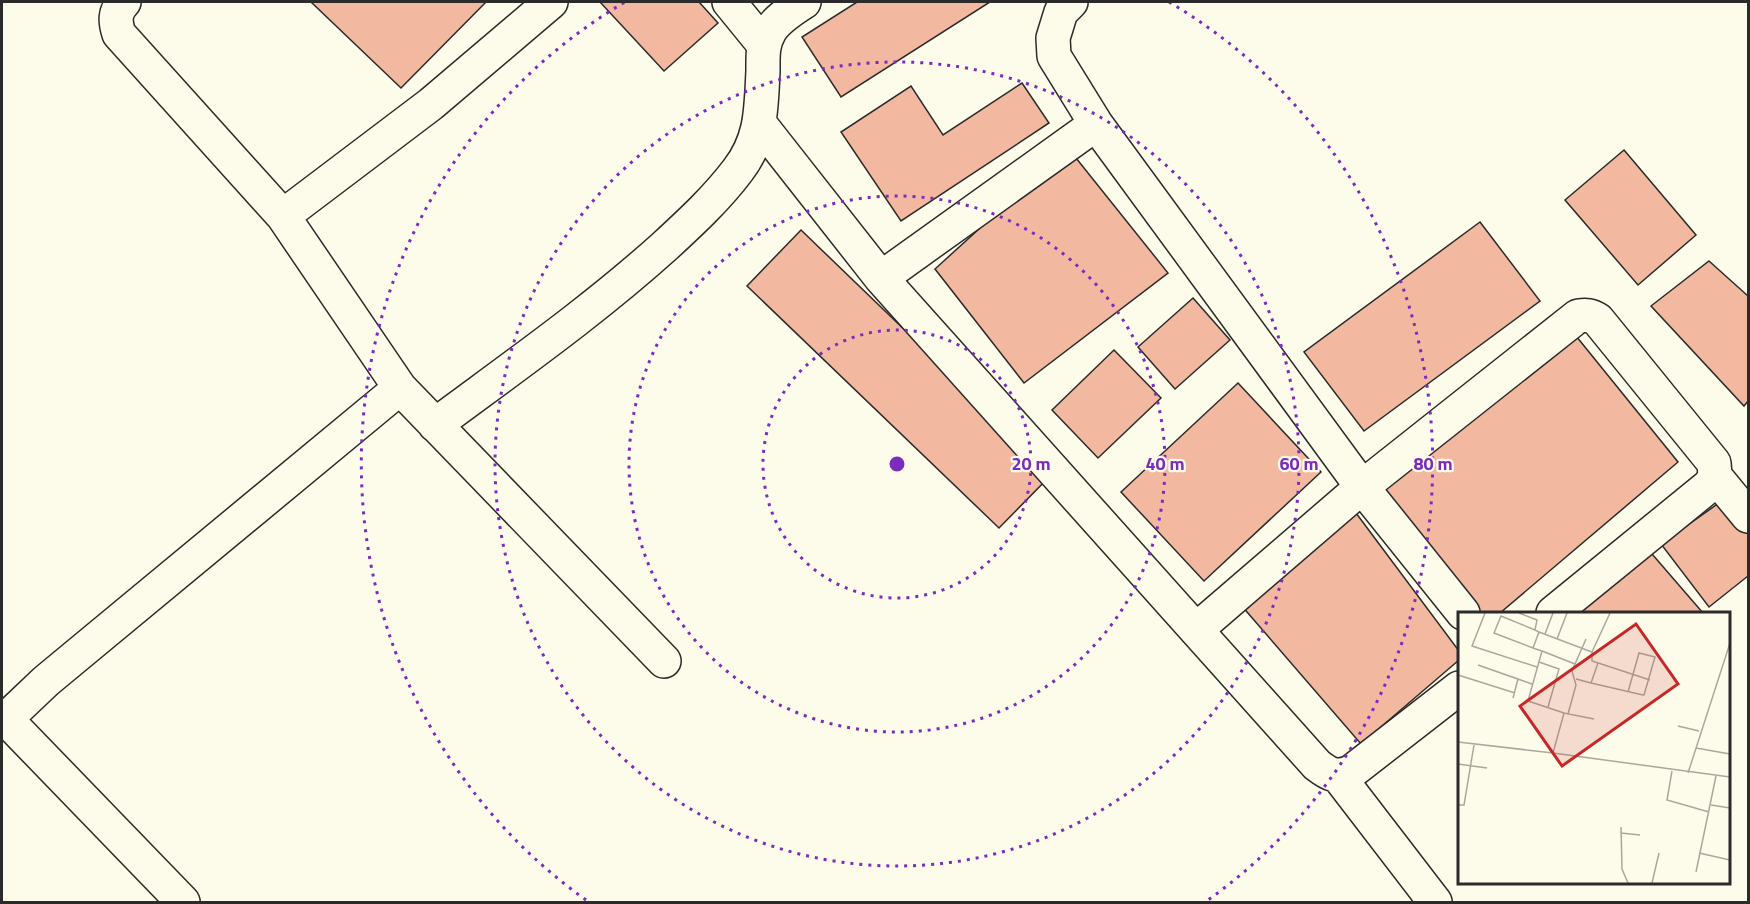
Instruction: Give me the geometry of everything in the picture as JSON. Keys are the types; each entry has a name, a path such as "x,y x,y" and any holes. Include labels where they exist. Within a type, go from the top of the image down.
{"street":[{"path":"124,2 117,12 115,23 119,34 283,216 400,388 664,661"},
{"path":"283,216 430,104 551,2"},
{"path":"729,2 764,45"},
{"path":"435,425 624,284 696,218 740,169 754,144 760,124 764,45 776,23 804,2"},
{"path":"1071,2 1061,12 1053,38 1054,56 1096,124 1362,487 1462,612"},
{"path":"760,124 881,278 1317,765 1330,775 1339,777 1351,772 1458,689"},
{"path":"881,278 1096,124"},
{"path":"1196,630 1362,487 1578,316 1585,315 1598,320 1714,463 1715,476 1710,485 1554,612"},
{"path":"183,903 4,718 400,388"},
{"path":"1715,476 1749,516"},
{"path":"1339,777 1435,903"}],"building":[{"path":"311,2 486,2 401,88"},
{"path":"600,2 699,2 718,23 664,71"},
{"path":"857,2 990,2 841,97 802,37"},
{"path":"1022,83 1049,123 901,221 841,132 911,86 943,135"},
{"path":"1068,148 1168,273 1024,383 935,269"},
{"path":"1624,150 1696,235 1638,285 1565,200"},
{"path":"1480,222 1540,301 1364,431 1304,352"},
{"path":"801,230 1053,473 999,528 747,286"},
{"path":"1709,261 1748,296 1748,401 1744,406 1651,306"},
{"path":"1193,298 1230,340 1175,389 1138,347"},
{"path":"1572,331 1678,462 1501,612 1470,612 1376,487"},
{"path":"1114,350 1161,398 1098,458 1052,410"},
{"path":"1238,383 1321,472 1204,581 1121,492"},
{"path":"1726,498 1748,525 1748,576 1709,607 1661,544"},
{"path":"1356,513 1458,650 1458,661 1361,744 1241,605"},
{"path":"1646,547 1702,612 1562,612"}]}
